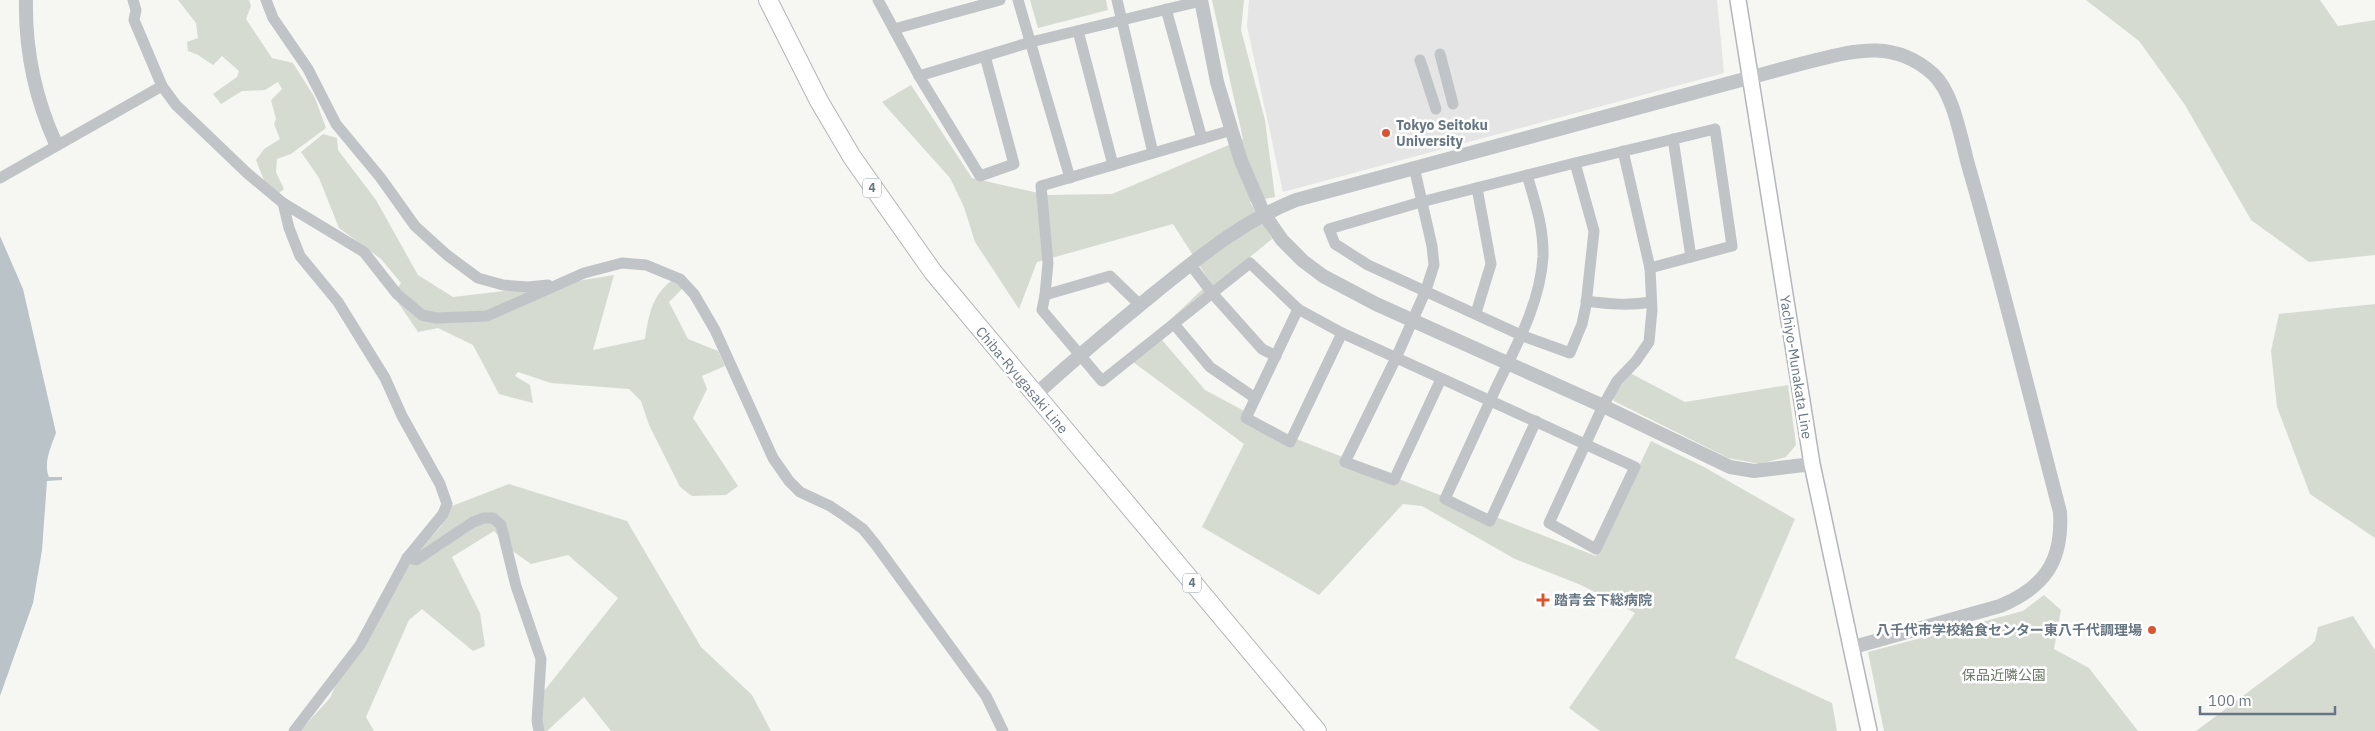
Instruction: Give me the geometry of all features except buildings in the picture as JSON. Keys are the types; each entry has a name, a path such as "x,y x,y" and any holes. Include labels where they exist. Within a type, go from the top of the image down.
{"main road":[{"name":"Chiba-Ryugasaki Line","path":"768,0 819,101 873,189 933,272 1317,731"},
{"name":"Yachiyo-Munakata Line","path":"1738,0 1812,464 1869,731"}],"street":[{"path":"26,0 26,43 34,80 56,144"},
{"path":"133,0 136,10 134,20 162,86 176,105 206,136 283,203 364,252 397,294 422,315 436,318 487,316 584,273 622,264 646,265 680,279 694,294 715,330 772,458 800,492 830,506 863,529 986,696 1003,731"},
{"path":"266,0 273,18 308,69 336,124 380,177 415,226 478,278 502,285 528,287 559,283"},
{"path":"878,0 919,76 980,176 1014,164 985,56"},
{"path":"894,28 1000,0"},
{"path":"1018,0 1070,178"},
{"path":"1116,0 1153,154"},
{"path":"919,76 1031,42 1201,1 1217,82 1241,161 1264,214 1282,240 1303,261 1323,276 1368,300 1603,406 1730,467 1754,471 1812,464"},
{"path":"1166,10 1202,139"},
{"path":"1078,31 1112,165"},
{"path":"1035,395 1080,354 1220,240 1264,214 1296,200 1856,50 1894,52 1912,59 1933,74 1946,90 1978,200 2060,512 2061,531 2054,559 2047,571 2028,592 2000,606 1850,648"},
{"path":"1440,54 1454,104"},
{"path":"1420,60 1436,109"},
{"path":"0,177 162,86"},
{"path":"1575,163 1594,232 1582,324 1570,353 1523,336 1368,265 1335,244 1329,229 1421,202 1527,175 1575,163 1623,151 1715,129 1732,246 1650,268"},
{"path":"1232,130 1041,186 1048,263 1042,310 1102,381 1250,263 1298,309 1342,333 1587,443 1635,466 1596,549 1549,523 1587,443 1603,406 1617,381 1636,361 1649,342 1650,268 1623,151"},
{"path":"1672,139 1691,257"},
{"path":"1414,168 1432,246 1434,265 1426,290 1396,358 1345,462 1394,480 1442,378"},
{"path":"1527,175 1540,219 1542,257 1535,298 1523,336 1507,364 1445,499 1490,521 1536,420"},
{"path":"1476,313 1491,264 1477,188"},
{"path":"283,203 292,236 300,256 338,302 372,356 445,496 447,504 443,514 407,558 360,645 294,731"},
{"path":"1190,264 1212,293 1262,349 1276,356"},
{"path":"1045,295 1110,276 1140,305"},
{"path":"1586,301 1627,305 1651,302"},
{"path":"1298,309 1246,418 1290,442 1342,333"},
{"path":"1174,324 1210,367 1255,398"},
{"path":"407,558 416,560 472,522 484,518 493,518 501,525 516,586 541,659 537,721 539,731"}],"shaded area":[{"name":"Tokyo Seitoku University","path":"1249,0 1717,0 1724,73 1283,192 1247,26"},
{"path":"0,236 23,289 56,433 48,455 47,472 49,477 62,477 62,480 47,481 42,550 33,603 0,696"}],"green space":[{"path":"178,0 249,0 251,6 246,19 272,58 293,63 315,98 326,128 291,154 277,159 276,172 284,189 278,194 265,183 256,160 264,149 280,139 274,124 276,119 271,100 282,89 278,82 265,90 242,91 221,104 213,94 237,77 239,71 222,56 213,65 188,51 187,42 198,38 196,23"},
{"path":"1030,0 1106,0 1108,10 1038,28"},
{"path":"1212,0 1244,0 1241,30 1265,120 1275,197 1250,202 1272,239 1222,280 1162,340 1205,390 1299,440 1596,556 1651,441 1704,467 1795,519 1735,658 1832,703 1837,731 1600,731 1569,708 1635,613 1581,585 1515,559 1422,506 1403,504 1319,595 1202,527 1244,444 1129,359 1210,282 1173,224 1037,262 1019,309 975,242 964,207 950,178 882,102 911,85 972,178 1047,195 1112,194 1243,139"},
{"path":"2086,0 2320,0 2338,26 2375,20 2375,255 2309,262 2251,220 2185,105 2139,41"},
{"path":"323,134 337,138 338,150 376,200 418,275 453,297 546,286 614,275 593,350 645,339 650,313 661,291 674,279 684,287 669,302 688,339 718,351 725,366 702,376 707,389 693,418 738,486 726,495 692,496 680,487 649,425 641,401 629,389 551,383 518,372 515,376 530,385 533,403 499,394 473,345 438,328 418,332 393,295 401,283 381,259 339,228 319,178 301,152"},
{"path":"2375,304 2375,538 2310,494 2277,407 2271,351 2279,314"},
{"path":"1630,373 1685,402 1788,385 1796,445 1786,457 1760,464 1728,458 1614,401 1613,396"},
{"path":"509,484 627,521 701,647 752,695 771,731 611,731 584,697 547,731 543,731 544,691 618,598 568,555 531,564 514,552 494,531 452,557 480,613 485,646 473,651 422,609 409,620 366,717 374,731 300,731 330,698 337,682 363,649 400,578 417,554 441,526 452,506"},
{"name":"保品近隣公園","path":"2044,595 2061,610 2054,649 2089,668 2138,731 1884,731 1868,652 2023,611"},
{"path":"2353,616 2375,650 2375,731 2196,731 2311,645 2315,641 2318,627"}],"place":[{"name":"Tokyo Seitoku University","path":"1386,133"},
{"name":"踏青会下総病院","path":"1543,600"},
{"name":"八千代市学校給食センター東八千代調理場","path":"2152,630"}]}
